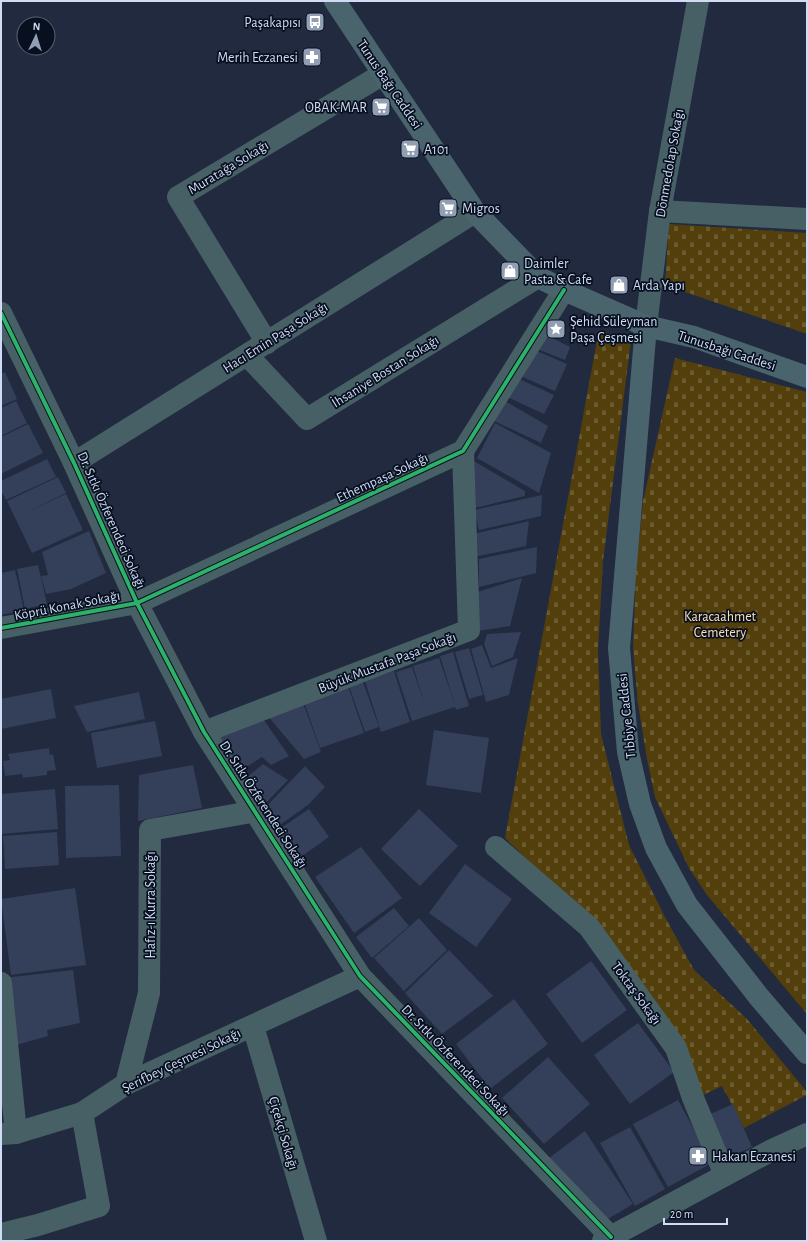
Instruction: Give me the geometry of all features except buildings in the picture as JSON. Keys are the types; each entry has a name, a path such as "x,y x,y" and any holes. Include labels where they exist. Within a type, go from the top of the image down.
{"main road":[{"name":"Tunus Bağı Caddesi","path":"335,1 476,212 538,277 646,326"},
{"name":"Tunusbağı Caddesi","path":"646,326 694,337 807,377"},
{"name":"Tıbbiye Caddesi","path":"646,326 619,648 630,759 640,804 656,848 687,905 758,997 807,1053"}],"street":[{"name":"Dönmedolap Sokağı","path":"646,326 660,211 698,1"},
{"name":"Muratağa Sokağı","path":"267,343 178,197 383,74"},
{"path":"660,211 807,219"},
{"name":"Hacı Emin Paşa Sokağı","path":"74,463 476,212"},
{"name":"İhsaniye Bostan Sokağı","path":"247,355 307,419 538,277"},
{"path":"463,451 564,290"},
{"name":"Dr. Sıtkı Özferendeci Sokağı","path":"1,313 74,463 137,602 204,732 256,811 360,976 607,1239"},
{"name":"Ethempaşa Sokağı","path":"137,602 463,451"},
{"name":"Büyük Mustafa Paşa Sokağı","path":"204,732 469,630 463,451"},
{"name":"Köprü Konak Sokağı","path":"1,628 137,602"},
{"name":"Hafız-ı Kurra Sokağı","path":"126,1084 149,993 150,830 256,811"},
{"name":"Toktaş Sokağı","path":"496,847 589,927 676,1048 693,1098 725,1176"},
{"name":"Şerifbey Çeşmesi Sokağı","path":"8,1133 82,1113 126,1084 360,976"},
{"path":"1,983 8,1133"},
{"name":"Çiçekçi Sokağı","path":"253,1026 316,1241"},
{"path":"1,1234 40,1233 98,1206 82,1113"},
{"path":"607,1239 807,1134"}],"green space":[{"path":"669,224 807,233 807,334 665,285"},
{"path":"599,330 631,340 603,561 598,650 601,734 629,845 665,917 694,970 747,1019 807,1092 807,1095 744,1128 722,1086 699,1097 593,923 505,838"},
{"name":"Karacaahmet Cemetery","path":"675,358 807,392 807,1014 707,895 689,868 655,797 647,759 638,704 633,648 636,573 643,501"}],"cycle path":[{"path":"1,628 137,603 463,451 564,290"},
{"path":"1,313 74,463 137,603 204,732 360,976 611,1237"}],"place":[{"name":"Paşakapısı","path":"315,22"},
{"name":"Merih Eczanesi","path":"312,57"},
{"name":"OBAK-MAR","path":"381,107"},
{"name":"A101","path":"410,149"},
{"name":"Migros","path":"448,208"},
{"name":"Daimler Pasta & Cafe","path":"510,271"},
{"name":"Arda Yapı","path":"619,285"},
{"name":"Şehid Süleyman Paşa Çeşmesi","path":"556,329"},
{"name":"Hakan Eczanesi","path":"698,1156"}]}
